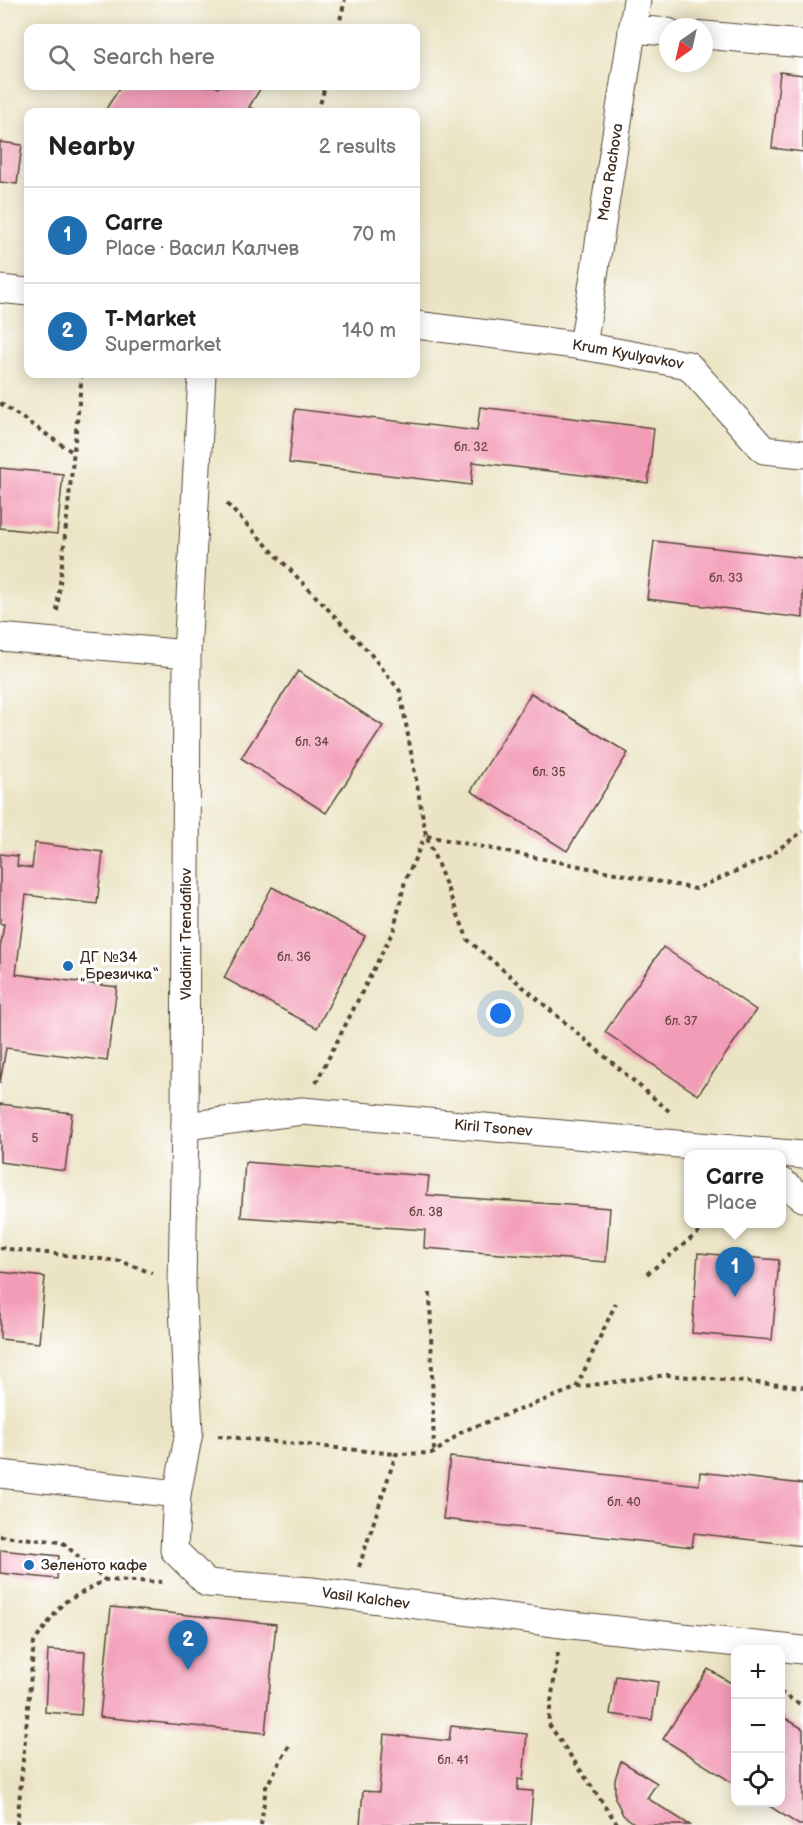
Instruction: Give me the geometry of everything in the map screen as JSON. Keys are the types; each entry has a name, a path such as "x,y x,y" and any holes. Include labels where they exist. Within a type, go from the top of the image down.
{"street":[{"name":"Mara Rachova","path":"583,346 637,0"},
{"path":"632,29 659,31"},
{"path":"713,36 803,44"},
{"path":"0,289 24,292"},
{"name":"Krum Kyulyavkov","path":"420,326 583,346 688,365 764,450 803,454"},
{"name":"Vladimir Trendafilov","path":"177,1494 189,1433 182,1284 187,654 202,378"},
{"path":"0,637 187,654"},
{"name":"Kiril Tsonev","path":"185,1126 302,1111 721,1150"},
{"name":"Kiril Tsonev","path":"786,1154 803,1155"},
{"path":"786,1185 803,1198"},
{"path":"0,1474 177,1494 174,1550 207,1583"},
{"name":"Vasil Kalchev","path":"207,1583 311,1591 562,1624 803,1650"}],"path":[{"path":"339,24 345,0"},
{"path":"319,108 324,90"},
{"path":"54,642 82,378"},
{"path":"0,403 74,453"},
{"path":"195,471 369,652 400,691 426,836 468,940 675,1116"},
{"path":"426,836 696,889 768,857 803,831"},
{"path":"302,1111 394,929 405,881 426,836"},
{"path":"647,1274 704,1228"},
{"path":"0,1248 120,1261 182,1284"},
{"path":"430,1293 434,1453"},
{"path":"576,1388 616,1303"},
{"path":"189,1433 396,1454 434,1453 463,1431 576,1388 667,1375 803,1387"},
{"path":"350,1596 396,1454"},
{"path":"0,1536 62,1542 105,1580"},
{"path":"17,1825 34,1642 63,1603 105,1580 207,1583"},
{"path":"562,1624 548,1723 618,1825"},
{"path":"785,1695 803,1706"},
{"path":"261,1825 266,1787 290,1746"}],"building":[{"path":"780,72 803,75 803,152 772,148"},
{"path":"118,90 260,90 249,107 251,108 107,108"},
{"path":"0,142 22,145 17,184 0,182"},
{"path":"480,407 654,428 648,483 473,462 471,485 289,463 295,409 477,431"},
{"path":"0,468 63,474 57,534 0,528"},
{"path":"654,541 803,558 803,618 647,599"},
{"path":"298,671 383,726 326,813 241,758"},
{"path":"531,693 628,753 567,851 471,791"},
{"path":"35,843 103,852 97,904 26,895 16,974 117,987 107,1061 6,1048 0,1083 0,949 4,924 0,924 0,854 18,856 17,866 32,868"},
{"path":"272,887 365,936 317,1028 224,978"},
{"path":"663,947 756,1010 698,1095 605,1032"},
{"path":"0,1104 72,1113 65,1171 0,1162"},
{"path":"245,1162 429,1176 427,1195 610,1208 606,1262 424,1248 425,1230 241,1217"},
{"path":"698,1253 779,1260 772,1340 692,1333"},
{"path":"0,1272 45,1277 39,1343 0,1339"},
{"path":"450,1457 699,1485 700,1472 803,1484 803,1546 694,1533 692,1547 443,1519"},
{"name":"Зеленото кафе","path":"0,1550 59,1556 57,1579 0,1573"},
{"path":"111,1607 276,1624 265,1733 100,1717"},
{"path":"48,1650 85,1652 81,1715 45,1712"},
{"path":"708,1669 731,1683 731,1782 663,1739"},
{"path":"616,1676 658,1682 652,1720 610,1714"},
{"path":"785,1718 803,1729 803,1825 799,1825 771,1807 785,1807"},
{"path":"451,1726 527,1734 523,1780 518,1779 518,1790 533,1791 530,1825 360,1825 363,1791 379,1792 384,1734 449,1741"},
{"path":"621,1761 657,1783 647,1798 690,1825 637,1825 623,1815 615,1798 615,1779"}],"place":[{"name":"ДГ №34 „Брезичка“","path":"68,966"},
{"name":"Carre","path":"735,1297"},
{"name":"Зеленото кафе","path":"29,1565"},
{"name":"T-Market","path":"188,1670"}]}
